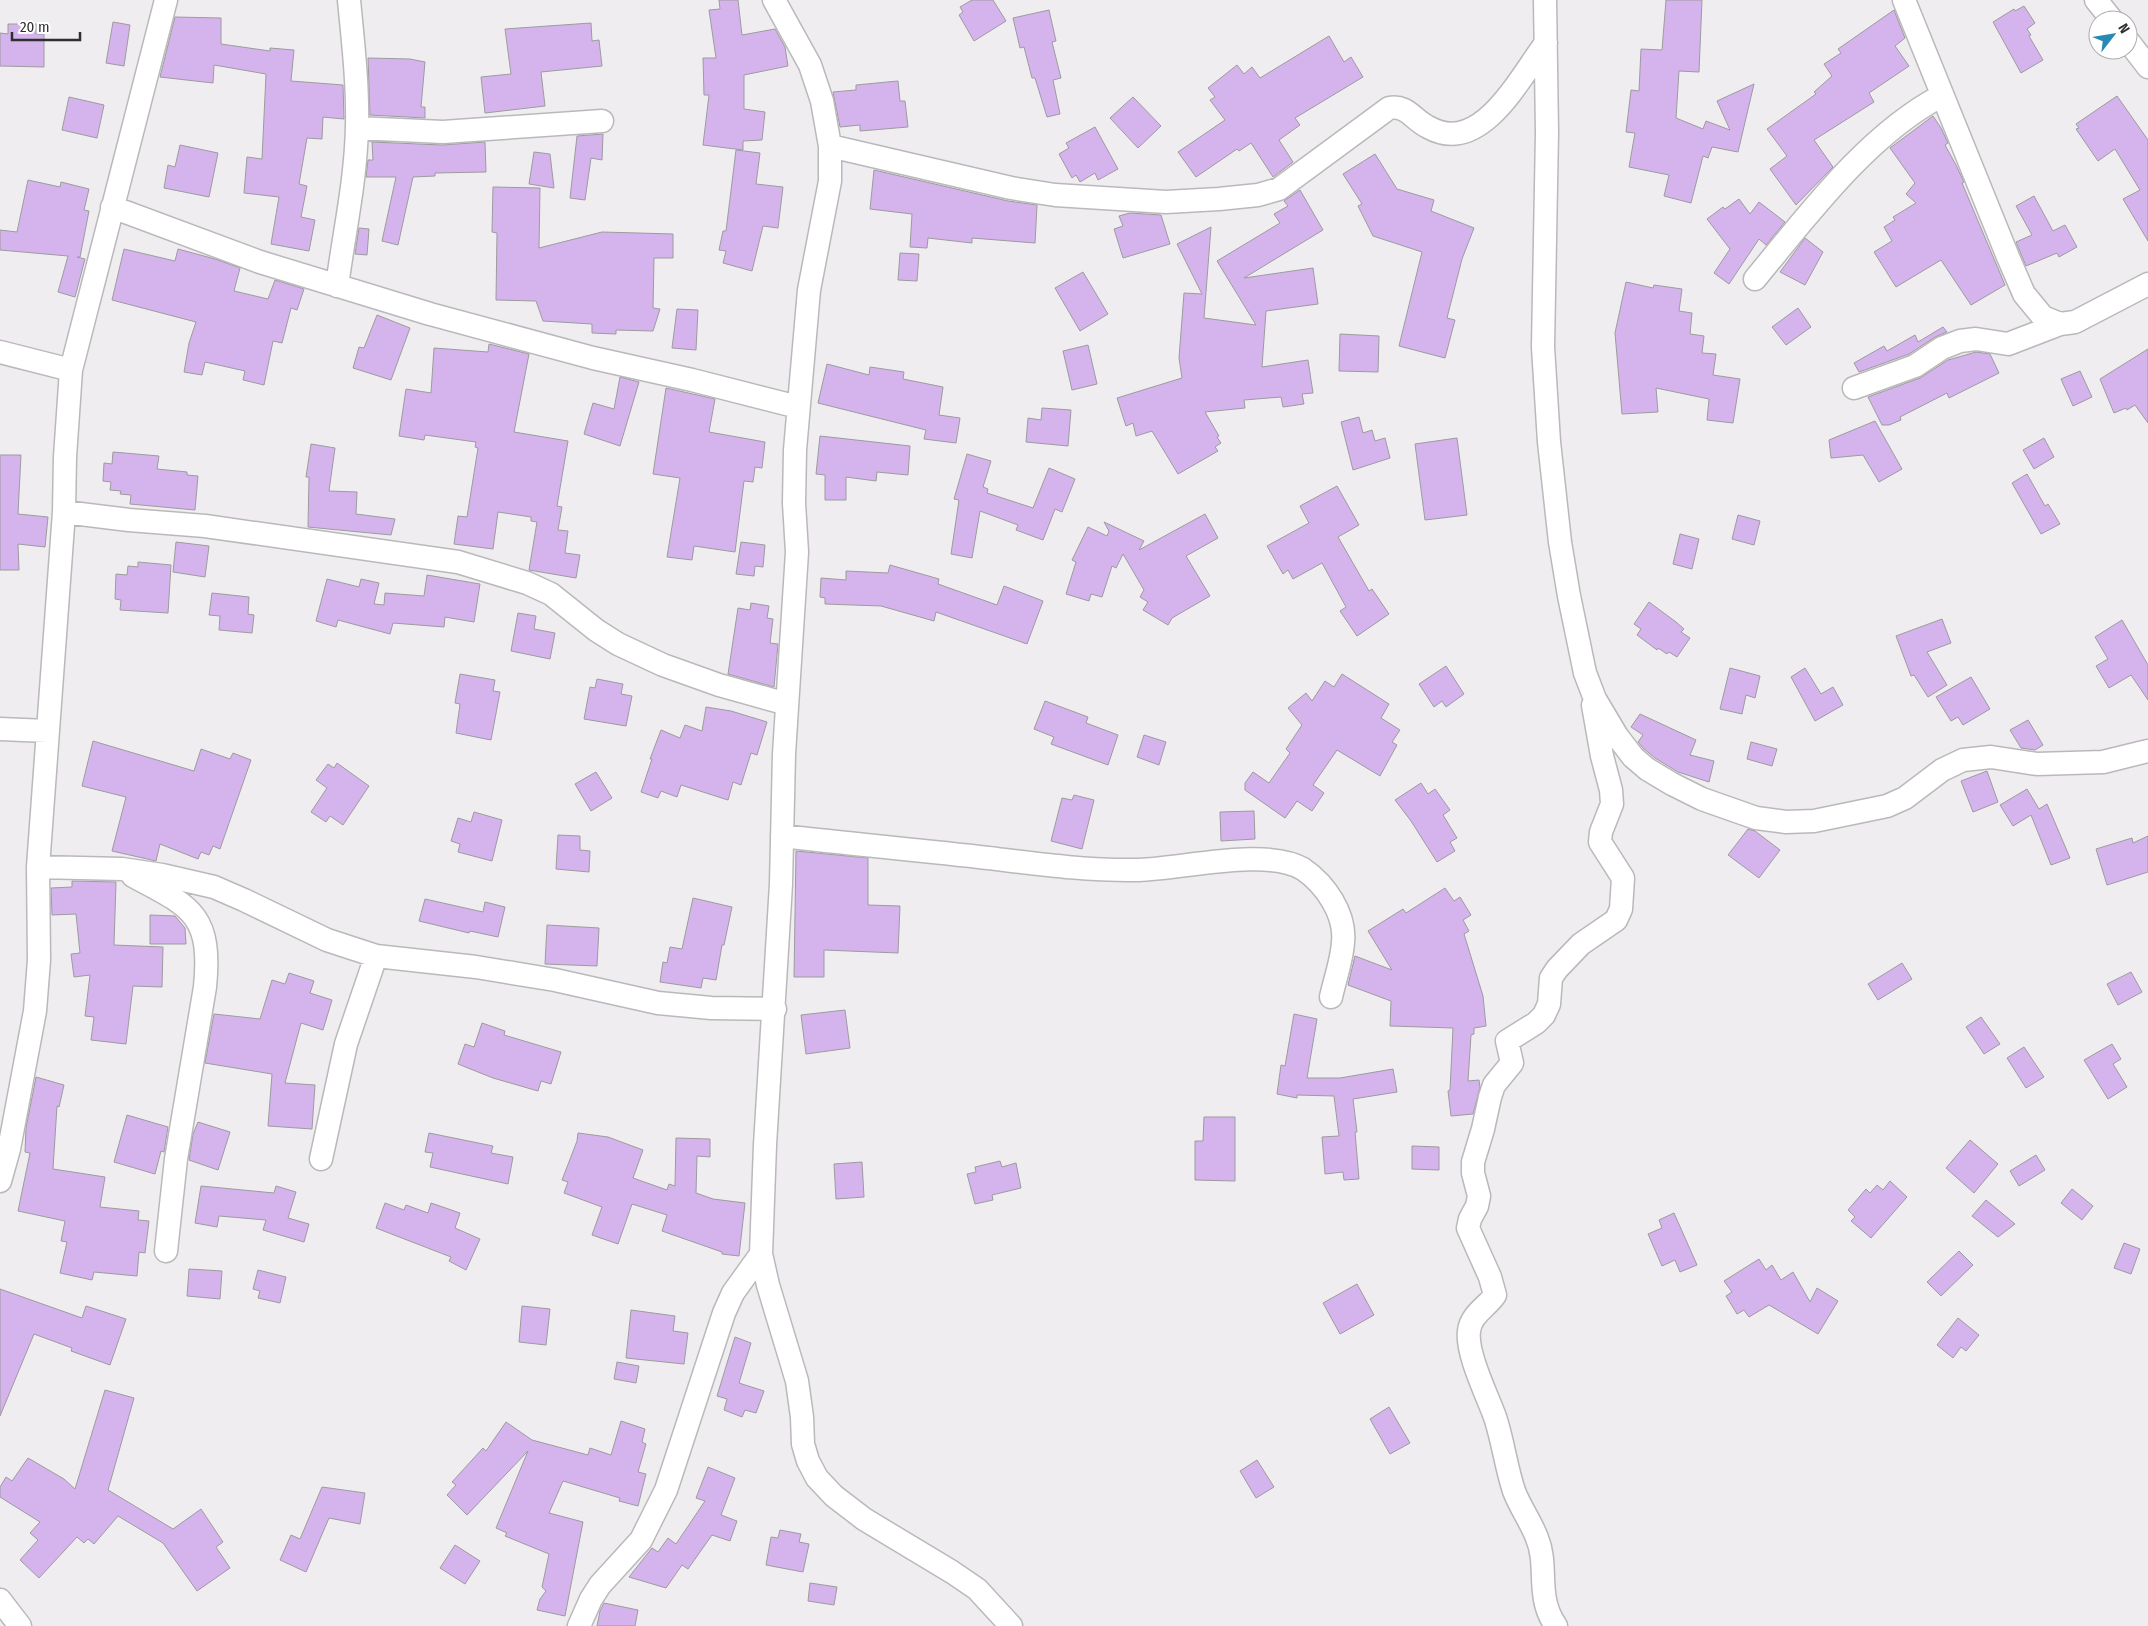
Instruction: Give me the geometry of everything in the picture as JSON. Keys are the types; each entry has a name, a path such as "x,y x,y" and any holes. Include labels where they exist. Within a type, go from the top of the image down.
{"street":[{"path":"0,1181 8,1149 34,1010 39,960 38,868 64,512 65,458 71,370 166,0"},
{"path":"336,286 355,163 357,128 358,95 349,0"},
{"path":"774,0 810,66 822,101 830,146 830,181 809,290 795,450 794,503 797,552 787,704 775,1009 765,1145 761,1254 768,1285 797,1381 802,1417 803,1444 808,1461 817,1478 834,1496 864,1519 977,1589 1011,1626"},
{"path":"1904,0 1941,96 2024,294 2043,317 2060,324"},
{"path":"2096,0 2104,10"},
{"path":"1542,4 1546,43 1547,132 1543,347 1549,442 1560,542 1569,596 1582,660 1590,687 1602,756 1611,790 1612,804 1601,832 1600,842 1623,878 1621,910 1616,920 1581,944 1557,969 1551,978 1548,1004 1544,1015 1536,1023 1507,1041 1512,1063 1494,1085 1490,1098 1473,1162 1473,1173 1479,1196 1468,1228 1490,1277 1495,1295 1473,1318 1469,1330 1470,1346 1495,1418 1514,1491 1523,1514 1537,1538 1546,1606 1556,1626"},
{"path":"830,146 1011,188 1055,195 1166,202 1258,195 1279,190 1389,108 1398,106 1437,133 1462,134 1476,128 1492,114 1546,43"},
{"path":"2138,54 2148,67"},
{"path":"1755,279 1818,203 1881,138 1917,108 1941,96"},
{"path":"357,128 443,132 602,121"},
{"path":"112,207 260,262 500,334 798,407"},
{"path":"1854,388 1915,366 1942,348 1960,341 1976,339 2008,344 2060,324 2075,322 2148,284"},
{"path":"0,352 71,370"},
{"path":"64,512 129,520 205,526 458,562 527,583 551,594 596,630 618,644 663,665 719,686 787,704"},
{"path":"1590,687 1617,736 1632,757 1647,769 1702,799 1756,818 1786,822 1814,820 1887,806 1905,798 1942,770 1963,760 1991,757 2037,764 2102,762 2148,751"},
{"path":"0,729 47,731"},
{"path":"782,836 1062,868 1140,870 1210,862 1264,860 1288,863 1313,876 1327,893 1337,910 1342,924 1344,941 1331,997"},
{"path":"38,868 122,869 162,875 214,887 327,940 376,956 476,967 555,980 658,1003 711,1008 775,1009"},
{"path":"122,869 187,908 197,920 204,935 208,958 205,987 176,1159 166,1251"},
{"path":"321,1159 346,1044 376,956"},
{"path":"579,1626 591,1599 600,1585 630,1554 649,1526 666,1490 724,1313 733,1293 761,1254"},
{"path":"0,1600 20,1626"}],"building":[{"path":"719,0 738,0 742,35 775,29 785,47 788,66 744,75 744,109 765,112 762,140 743,141 743,150 703,145 709,95 704,95 703,58 716,58 709,10 720,9"},
{"path":"972,0 993,0 1006,21 974,41 959,15 963,12 960,7"},
{"path":"1666,0 1702,0 1699,72 1679,71 1676,118 1703,129 1706,121 1730,130 1717,101 1754,84 1738,152 1712,147 1708,158 1703,156 1691,203 1664,196 1669,175 1629,167 1635,133 1626,132 1631,90 1639,91 1641,49 1662,50"},
{"path":"2024,6 2035,23 2027,29 2031,35 2029,36 2043,60 2021,73 1993,22 2014,9 2015,11"},
{"path":"1049,10 1056,41 1052,42 1061,78 1053,80 1060,114 1047,117 1035,78 1032,78 1024,47 1020,48 1013,18"},
{"path":"1894,10 1905,38 1895,46 1909,66 1869,93 1874,102 1814,140 1833,167 1796,205 1770,169 1787,156 1767,129 1816,94 1814,92 1832,76 1824,64 1841,53 1838,49"},
{"path":"175,17 221,18 221,44 270,51 270,48 294,50 291,81 343,85 344,119 323,117 322,139 307,138 299,184 307,186 301,217 315,220 309,251 271,244 279,197 244,193 247,157 262,159 266,74 214,65 213,83 160,77"},
{"path":"113,22 130,25 124,66 106,63"},
{"path":"591,23 592,41 599,40 602,66 541,72 545,106 485,113 481,77 511,74 505,29"},
{"path":"8,24 36,24 36,34 44,34 44,67 0,66 0,33 8,34"},
{"path":"1329,36 1344,62 1351,57 1363,77 1295,118 1300,125 1279,140 1293,162 1273,177 1251,143 1239,151 1237,149 1196,177 1178,152 1225,120 1210,100 1215,97 1208,88 1237,65 1244,74 1252,67 1260,78"},
{"path":"368,58 410,59 425,62 421,107 425,107 425,118 370,115"},
{"path":"898,81 900,101 905,101 908,127 860,131 860,125 840,127 833,92 856,90 856,85"},
{"path":"2117,96 2148,140 2148,241 2123,199 2140,190 2115,149 2098,161 2076,129 2079,128 2076,124"},
{"path":"69,97 104,105 97,138 62,130"},
{"path":"1133,97 1161,126 1138,148 1110,118"},
{"path":"1933,116 1948,143 1945,145 1964,182 1962,183 2005,285 1971,305 1941,260 1896,287 1874,252 1892,241 1884,227 1895,220 1893,217 1916,203 1906,194 1915,183 1890,148"},
{"path":"1095,127 1118,169 1098,180 1095,173 1080,182 1076,175 1072,178 1059,154 1069,148 1066,143"},
{"path":"603,134 602,160 591,158 585,200 570,198 577,136"},
{"path":"372,142 442,145 485,142 486,172 435,173 435,176 413,177 398,245 382,241 396,177 366,177 368,160 373,160"},
{"path":"180,145 218,153 209,197 164,188 168,165 175,167"},
{"path":"736,150 760,153 756,184 783,187 778,228 763,226 752,271 723,263 726,251 719,250 723,231 726,231"},
{"path":"534,152 550,154 554,188 529,184"},
{"path":"1375,154 1397,189 1434,200 1431,211 1474,228 1462,259 1447,318 1455,320 1445,358 1399,346 1422,252 1373,236 1358,206 1362,204 1343,174"},
{"path":"874,170 1008,201 1037,205 1035,243 972,238 972,243 928,238 927,248 910,247 912,214 870,209"},
{"path":"28,180 60,187 61,182 89,189 84,210 89,211 80,257 77,257 85,259 75,297 58,292 68,256 0,250 0,230 17,232"},
{"path":"493,187 540,188 539,248 602,232 673,234 673,258 654,258 653,308 660,309 653,331 616,330 616,334 592,333 592,324 543,321 536,301 496,300 497,233 492,232"},
{"path":"1300,190 1323,230 1244,278 1313,268 1318,304 1266,311 1262,367 1308,360 1313,393 1302,394 1304,404 1283,407 1281,397 1244,400 1245,408 1205,412 1219,436 1217,437 1221,443 1215,447 1218,451 1178,474 1152,431 1136,436 1133,423 1126,426 1117,398 1182,378 1179,358 1184,293 1202,294 1177,244 1211,227 1204,318 1256,325 1217,261 1280,223 1274,214 1288,206 1284,201"},
{"path":"2034,196 2053,231 2065,225 2077,247 2059,257 2057,253 2026,266 2016,242 2032,235 2016,206"},
{"path":"1739,199 1750,214 1759,202 1785,222 1766,245 1759,239 1729,284 1714,273 1730,249 1707,219 1723,207 1725,209"},
{"path":"1130,213 1161,215 1170,244 1123,258 1114,229 1123,226 1119,216"},
{"path":"359,228 369,229 367,255 355,254"},
{"path":"1805,238 1823,252 1805,285 1780,272"},
{"path":"124,249 175,261 178,249 215,259 240,268 234,291 268,299 275,280 304,289 297,310 291,308 282,343 273,341 264,385 243,380 245,371 205,362 202,375 184,372 189,343 196,322 112,300"},
{"path":"900,253 919,254 917,281 898,280"},
{"path":"1083,272 1108,314 1080,331 1055,288"},
{"path":"1626,282 1653,288 1654,285 1682,289 1679,311 1692,313 1690,334 1704,336 1702,353 1716,354 1713,375 1740,379 1733,423 1707,420 1709,399 1656,388 1658,412 1622,414 1615,333"},
{"path":"1798,308 1811,327 1786,345 1772,327"},
{"path":"677,309 698,310 696,350 672,348"},
{"path":"377,315 410,328 391,380 353,368 359,347 364,348"},
{"path":"1943,327 1947,332 1935,337 1909,354 1859,372 1854,363 1884,346 1887,351 1915,335 1918,342"},
{"path":"1340,334 1379,336 1378,372 1339,371"},
{"path":"489,344 529,354 514,432 568,441 557,506 562,507 558,530 568,531 565,553 580,555 576,578 529,570 537,522 531,521 531,517 498,512 493,549 454,544 458,516 467,517 478,448 475,447 476,442 425,435 424,440 399,436 406,389 431,393 434,348 488,352"},
{"path":"1088,345 1097,384 1072,390 1063,351"},
{"path":"2148,349 2148,423 2135,405 2127,410 2126,408 2114,413 2100,379"},
{"path":"1976,352 1990,354 1999,373 1949,398 1947,393 1900,417 1901,420 1889,425 1882,425 1868,397 1920,378 1948,360"},
{"path":"827,364 869,375 870,367 904,372 903,379 943,387 939,415 960,418 956,443 924,439 926,430 818,403"},
{"path":"2080,371 2092,397 2073,406 2061,379"},
{"path":"620,377 639,382 620,446 584,434 593,403 614,409"},
{"path":"666,388 715,399 709,432 765,442 762,468 755,467 753,482 744,481 735,552 694,546 692,560 667,557 680,478 653,474"},
{"path":"1042,408 1071,410 1068,446 1026,442 1028,418 1041,420"},
{"path":"1359,417 1363,433 1372,430 1375,441 1385,438 1390,458 1353,470 1341,422"},
{"path":"1875,421 1902,469 1879,482 1863,455 1831,458 1829,440"},
{"path":"820,436 910,446 908,475 877,472 876,481 846,477 846,500 825,500 825,475 816,474"},
{"path":"1457,438 1467,515 1425,520 1415,444"},
{"path":"2044,438 2054,457 2034,469 2023,450"},
{"path":"311,444 335,448 329,491 357,492 356,514 395,519 391,535 308,527 309,477 306,477"},
{"path":"113,452 159,456 157,469 187,472 187,475 198,476 195,510 130,504 131,495 120,494 121,491 110,490 111,482 103,481 104,463 112,464"},
{"path":"967,454 991,461 983,487 988,489 987,493 1033,508 1049,468 1075,479 1062,512 1055,509 1043,540 1016,530 1018,525 980,511 972,558 951,554 959,500 954,499"},
{"path":"0,455 21,455 18,514 48,517 45,547 18,544 19,570 0,570"},
{"path":"2027,474 2045,506 2048,504 2060,524 2041,534 2012,483"},
{"path":"1337,486 1359,525 1338,537 1369,591 1372,589 1389,614 1357,636 1340,611 1346,607 1322,563 1293,579 1288,570 1283,574 1267,546 1309,523 1300,506"},
{"path":"1205,514 1218,538 1186,556 1210,596 1172,618 1168,625 1143,610 1148,602 1140,597 1144,590 1123,554 1116,568 1112,566 1102,597 1091,594 1089,601 1066,594 1076,562 1072,560 1088,527 1107,536 1109,531 1104,522 1144,541 1139,550"},
{"path":"1738,515 1760,521 1754,545 1732,539"},
{"path":"1680,534 1699,539 1692,569 1673,564"},
{"path":"176,542 209,546 205,577 173,572"},
{"path":"741,542 765,545 763,567 755,566 754,576 736,574"},
{"path":"138,562 171,565 168,613 120,610 121,600 115,599 116,574 127,575 128,566 138,567"},
{"path":"890,565 939,579 938,584 997,605 1004,586 1043,601 1027,644 936,612 934,621 881,606 825,604 825,598 820,597 821,578 846,580 846,571 888,573"},
{"path":"427,575 480,584 474,622 445,617 444,627 393,623 390,634 338,620 336,627 316,621 327,579 359,587 361,579 379,583 374,604 384,605 385,593 424,596"},
{"path":"212,593 249,597 248,614 254,615 252,633 219,630 220,616 209,615"},
{"path":"1649,602 1684,629 1681,632 1690,638 1677,657 1669,652 1667,654 1658,648 1657,650 1637,635 1641,629 1634,624"},
{"path":"751,603 769,606 767,618 773,619 770,643 778,644 774,687 728,674 738,608 750,610"},
{"path":"518,613 536,616 534,629 555,633 550,659 511,651"},
{"path":"1942,619 1951,643 1927,652 1947,685 1928,697 1914,675 1911,676 1896,636"},
{"path":"2122,620 2148,665 2148,700 2131,675 2109,688 2096,666 2108,659 2095,637"},
{"path":"1446,666 1464,694 1446,707 1442,701 1434,707 1419,684"},
{"path":"1730,668 1760,676 1755,698 1746,695 1742,714 1720,709"},
{"path":"1805,668 1821,694 1833,687 1843,705 1815,721 1791,677"},
{"path":"460,674 495,680 493,691 500,692 491,740 456,733 460,704 455,703"},
{"path":"1342,674 1389,704 1381,718 1400,730 1392,742 1397,745 1380,776 1337,750 1313,785 1324,793 1312,811 1297,801 1285,818 1245,790 1245,783 1253,772 1269,783 1290,753 1286,749 1302,725 1288,708 1306,693 1312,701 1325,681 1334,687"},
{"path":"1971,677 1990,709 1963,725 1958,717 1951,721 1936,697"},
{"path":"597,679 623,684 621,694 632,696 626,726 584,719 590,687 595,688"},
{"path":"1045,701 1088,717 1086,723 1118,735 1108,765 1051,744 1054,737 1034,729"},
{"path":"706,707 731,711 767,722 757,755 751,753 741,785 733,782 728,800 681,785 677,797 661,791 658,798 641,792 652,759 650,759 661,730 680,738 685,725 702,731"},
{"path":"1640,714 1696,740 1690,755 1714,761 1709,782 1678,772 1643,748 1638,742 1643,735 1631,727"},
{"path":"2028,720 2043,745 2035,750 2021,748 2010,730"},
{"path":"1144,735 1166,742 1159,765 1137,757"},
{"path":"93,741 194,771 201,749 230,759 233,753 251,760 220,849 213,846 209,855 201,852 198,859 160,844 156,861 112,851 126,797 82,786"},
{"path":"1751,742 1777,749 1772,766 1747,759"},
{"path":"337,763 369,786 343,825 330,816 326,822 311,812 327,788 316,780 328,764 334,768"},
{"path":"1987,771 1998,802 1973,812 1961,781"},
{"path":"596,772 612,798 591,811 575,784"},
{"path":"1421,783 1428,794 1435,789 1450,810 1443,815 1457,838 1450,842 1455,851 1437,862 1395,800"},
{"path":"2027,789 2039,809 2047,804 2070,858 2051,865 2031,815 2013,826 2000,805"},
{"path":"1074,795 1094,800 1082,849 1051,841 1062,798 1072,800"},
{"path":"1254,811 1255,839 1221,841 1220,812"},
{"path":"474,812 502,820 492,861 458,852 460,844 451,841 458,818 471,822"},
{"path":"1748,829 1755,831 1780,850 1759,878 1728,855"},
{"path":"558,835 580,836 580,850 590,851 589,872 556,869"},
{"path":"2148,836 2148,872 2107,885 2096,849 2132,838 2133,843"},
{"path":"796,851 868,858 868,905 900,906 898,953 824,950 824,977 794,977"},
{"path":"72,881 116,882 114,945 163,947 162,987 133,986 126,1044 91,1040 94,1017 85,1016 90,975 74,977 71,954 80,953 76,914 52,915 51,888 72,887"},
{"path":"1445,888 1454,901 1460,897 1471,915 1463,920 1469,931 1464,934 1483,996 1486,1026 1474,1028 1474,1034 1471,1035 1468,1081 1479,1080 1480,1087 1473,1114 1451,1116 1448,1091 1450,1090 1453,1028 1390,1026 1391,1001 1348,985 1355,956 1392,970 1368,931 1403,909 1406,913"},
{"path":"693,898 732,907 724,945 722,945 716,980 703,978 701,988 660,982 663,962 667,963 670,947 682,949"},
{"path":"425,899 483,912 485,902 505,907 498,937 470,931 469,933 419,921"},
{"path":"150,915 175,916 185,928 186,944 150,944"},
{"path":"547,925 599,928 597,966 545,964"},
{"path":"1902,963 1912,979 1878,1000 1868,984"},
{"path":"2131,972 2142,992 2118,1005 2107,984"},
{"path":"289,973 314,981 310,993 332,1000 323,1030 301,1023 285,1083 315,1085 312,1129 268,1126 272,1074 205,1063 214,1014 260,1019 272,980 285,984"},
{"path":"845,1010 850,1048 806,1054 801,1015"},
{"path":"1294,1014 1317,1019 1307,1078 1340,1078 1393,1069 1397,1092 1353,1099 1357,1132 1355,1132 1359,1179 1344,1180 1343,1172 1325,1174 1322,1137 1339,1136 1334,1096 1297,1095 1297,1098 1277,1094 1281,1065 1285,1066"},
{"path":"1981,1017 2000,1044 1984,1054 1966,1027"},
{"path":"482,1023 505,1031 504,1035 561,1052 551,1084 541,1081 538,1091 493,1078 458,1064 465,1044 474,1047"},
{"path":"2112,1044 2121,1059 2113,1064 2127,1087 2108,1099 2084,1060"},
{"path":"2024,1047 2044,1077 2026,1088 2007,1058"},
{"path":"36,1077 64,1085 59,1107 57,1106 53,1169 105,1177 100,1207 139,1211 138,1220 149,1221 145,1253 139,1252 137,1276 94,1272 92,1280 60,1273 67,1242 61,1241 65,1221 18,1211 30,1153 25,1152 26,1128"},
{"path":"127,1115 168,1127 164,1152 161,1151 155,1174 114,1162"},
{"path":"1204,1117 1235,1117 1235,1181 1195,1180 1195,1141 1203,1141"},
{"path":"198,1122 230,1132 218,1170 189,1160 193,1134"},
{"path":"429,1133 493,1146 491,1153 513,1157 508,1184 430,1167 433,1153 425,1152"},
{"path":"578,1133 608,1137 643,1150 633,1178 667,1190 669,1184 675,1186 676,1138 710,1139 710,1157 697,1156 696,1193 713,1199 745,1203 739,1256 722,1254 722,1252 662,1231 667,1215 632,1204 618,1244 592,1235 602,1207 564,1193 568,1182 562,1180 577,1141"},
{"path":"1970,1140 1998,1164 1974,1193 1946,1168"},
{"path":"1412,1146 1439,1147 1439,1170 1412,1169"},
{"path":"2036,1155 2045,1170 2019,1186 2010,1171"},
{"path":"1000,1161 1002,1167 1016,1163 1021,1188 992,1195 993,1200 975,1204 967,1174 976,1172 975,1167"},
{"path":"862,1162 864,1197 836,1199 834,1164"},
{"path":"1890,1181 1907,1197 1871,1238 1851,1221 1855,1217 1848,1210 1866,1189 1870,1193 1877,1185 1883,1190"},
{"path":"201,1186 274,1193 276,1186 296,1192 288,1218 309,1224 304,1242 263,1230 266,1220 219,1216 217,1227 195,1223"},
{"path":"2072,1189 2093,1206 2082,1220 2061,1203"},
{"path":"1986,1200 2015,1224 1998,1237 1972,1216"},
{"path":"385,1203 404,1210 406,1205 428,1213 431,1203 460,1213 455,1228 480,1239 466,1270 449,1261 451,1257 376,1228"},
{"path":"1674,1213 1697,1265 1680,1272 1675,1260 1662,1266 1648,1234 1662,1228 1659,1220"},
{"path":"2124,1243 2140,1249 2131,1274 2114,1268"},
{"path":"1959,1251 1973,1265 1941,1296 1927,1282"},
{"path":"1759,1259 1766,1270 1772,1265 1781,1280 1793,1272 1810,1302 1817,1288 1838,1301 1818,1334 1769,1305 1749,1317 1744,1310 1737,1314 1726,1296 1732,1292 1724,1281"},
{"path":"189,1269 222,1271 220,1299 187,1296"},
{"path":"258,1270 286,1277 280,1303 258,1298 260,1291 253,1289"},
{"path":"1357,1284 1374,1315 1340,1334 1323,1303"},
{"path":"0,1289 82,1318 86,1306 126,1319 110,1365 71,1351 72,1348 34,1334 0,1416"},
{"path":"522,1306 550,1309 546,1345 519,1342"},
{"path":"631,1310 675,1316 673,1331 688,1333 684,1364 626,1358"},
{"path":"1958,1318 1979,1335 1966,1351 1961,1347 1953,1358 1937,1345"},
{"path":"735,1337 751,1343 739,1383 764,1391 756,1413 745,1410 742,1417 724,1410 727,1399 717,1396"},
{"path":"617,1362 639,1366 636,1383 614,1379"},
{"path":"105,1390 134,1398 108,1490 173,1529 201,1509 223,1542 216,1547 230,1568 197,1591 163,1543 118,1516 94,1544 88,1539 84,1543 77,1537 39,1578 20,1560 38,1540 30,1533 40,1522 0,1497 0,1487 6,1477 12,1481 28,1458 64,1479 75,1489"},
{"path":"1389,1407 1410,1443 1390,1454 1370,1419"},
{"path":"621,1421 645,1429 642,1442 646,1444 638,1472 646,1474 638,1506 619,1501 620,1498 563,1481 549,1513 583,1522 565,1616 537,1610 540,1599 546,1591 542,1587 549,1554 505,1536 507,1533 496,1528 528,1451 467,1515 447,1495 456,1485 452,1482 483,1448 486,1451 506,1422 532,1440 588,1455 590,1448 611,1455"},
{"path":"1257,1460 1274,1487 1256,1498 1240,1471"},
{"path":"708,1467 735,1478 721,1515 737,1521 730,1541 712,1535 688,1569 682,1565 666,1588 629,1577 652,1548 658,1552 668,1538 676,1544 705,1501 696,1498"},
{"path":"322,1487 365,1493 360,1524 329,1518 306,1572 280,1560 291,1535 300,1539"},
{"path":"780,1530 801,1534 799,1542 809,1544 803,1572 766,1565 771,1537 778,1538"},
{"path":"455,1545 480,1561 465,1584 440,1568"},
{"path":"810,1583 837,1587 834,1605 808,1601"},
{"path":"604,1603 638,1610 635,1626 597,1626"}]}
